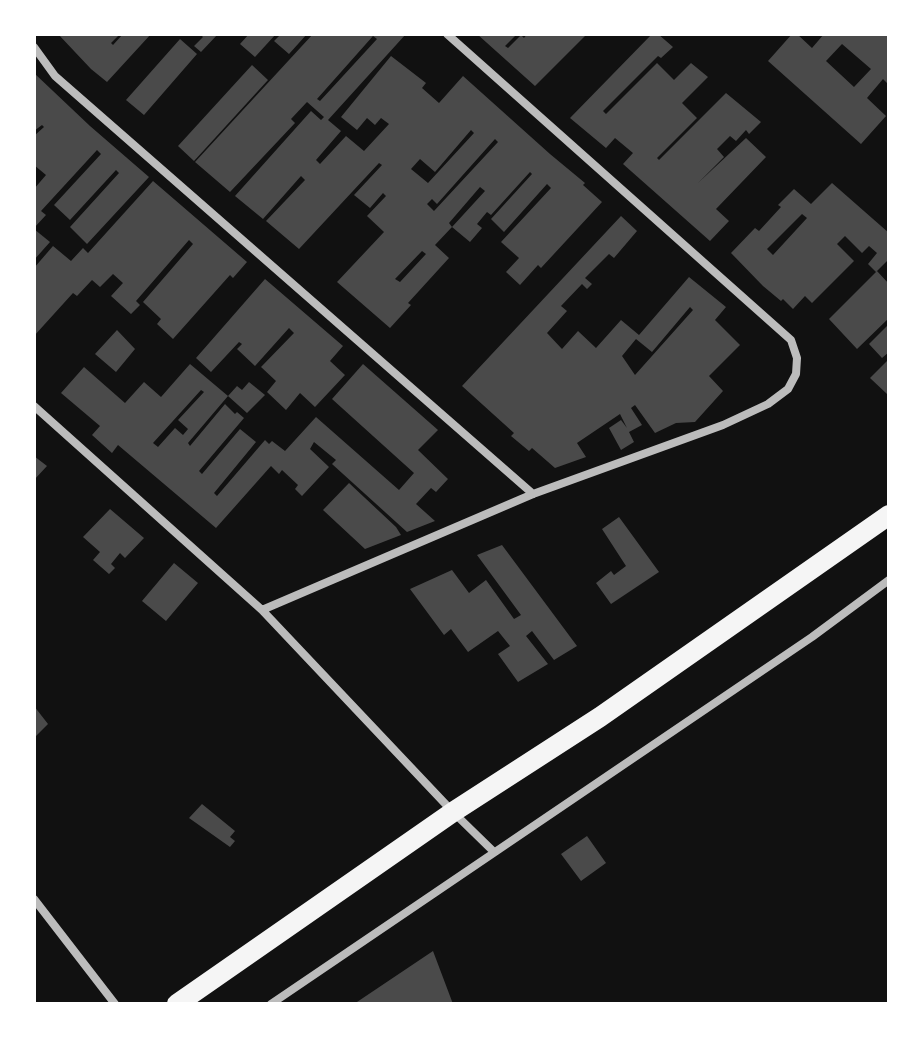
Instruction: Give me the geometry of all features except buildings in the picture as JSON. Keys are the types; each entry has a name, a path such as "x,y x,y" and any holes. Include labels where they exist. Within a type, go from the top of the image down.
{"main road":[{"path":"177,1004 453,812 600,717 889,515"}],"street":[{"path":"262,610 533,494 723,425 768,404 788,389 796,374 797,358 791,340 447,34"},
{"path":"34,47 55,76 533,494"},
{"path":"34,406 262,610 493,851"},
{"path":"271,1004 812,637 889,580"},
{"path":"34,899 115,1004"}]}
